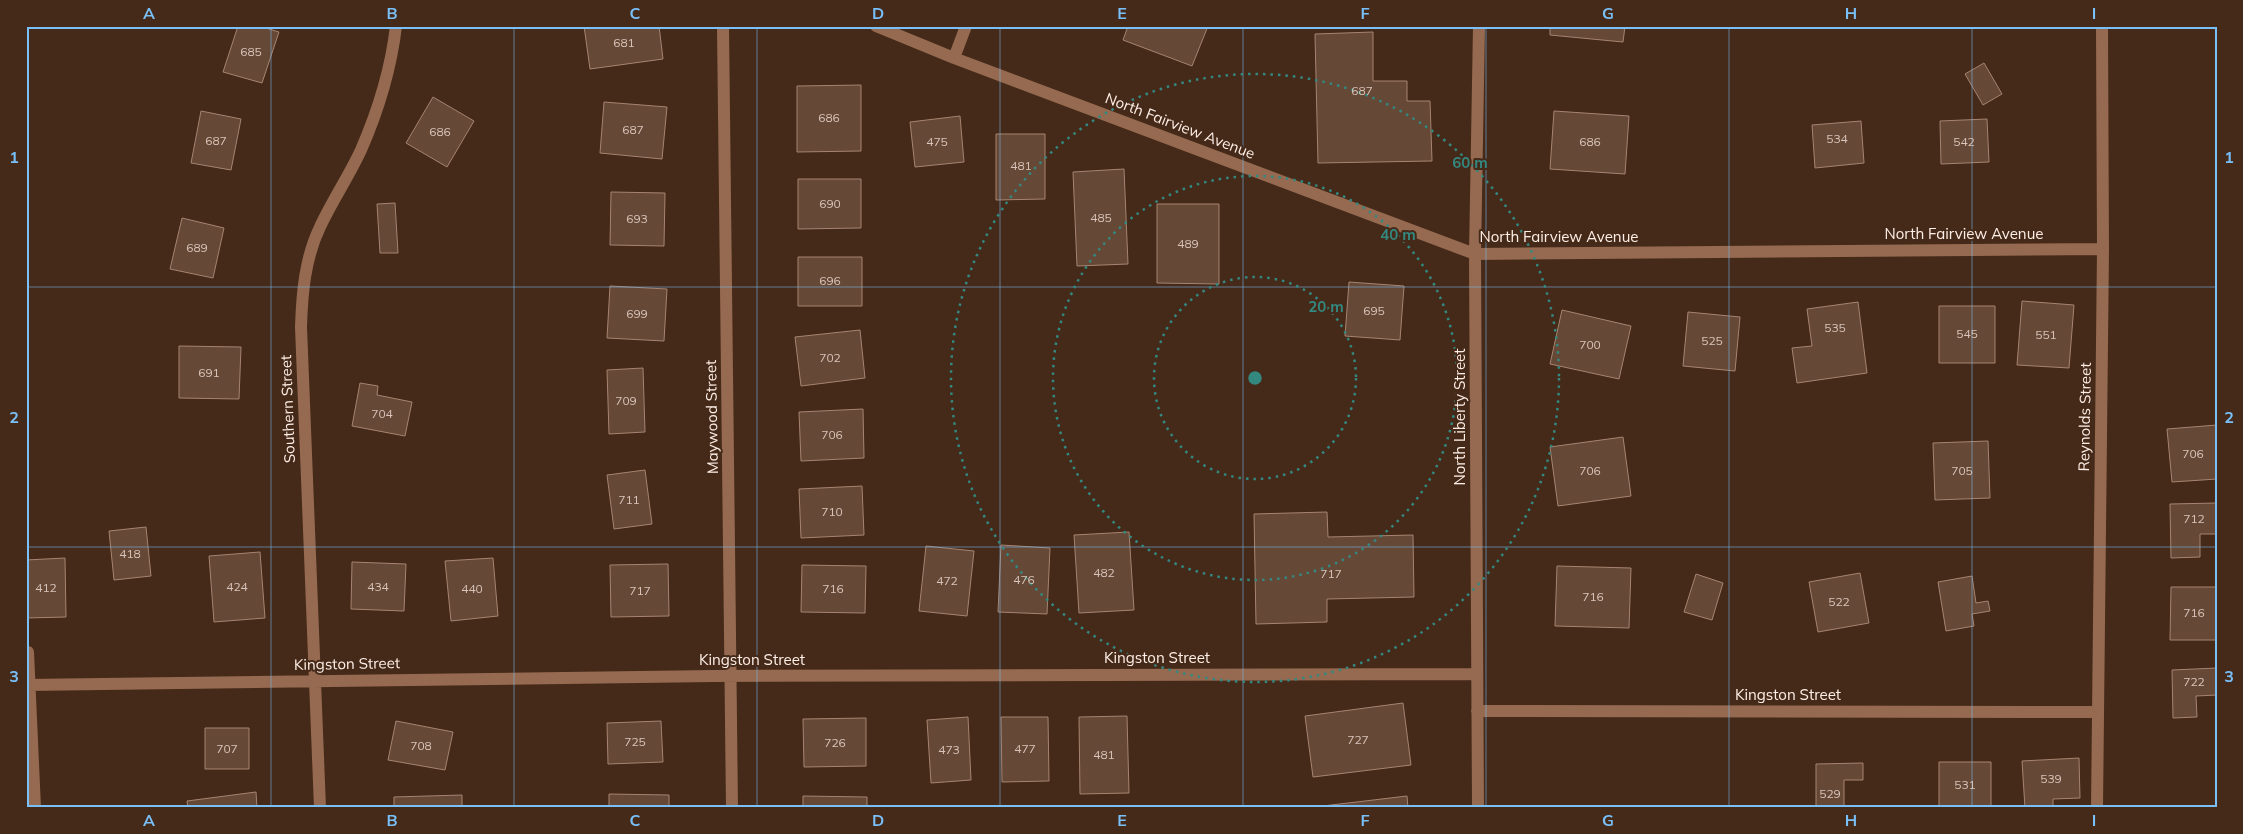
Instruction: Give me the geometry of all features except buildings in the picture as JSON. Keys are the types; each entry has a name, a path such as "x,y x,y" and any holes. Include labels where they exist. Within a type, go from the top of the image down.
{"street":[{"name":"Southern Street","path":"320,808 301,327 302,294 308,260 319,228 360,150 380,100 396,26"},
{"name":"Maywood Street","path":"723,26 732,808"},
{"name":"North Fairview Avenue","path":"876,26 954,58 1475,254 2104,249"},
{"path":"954,58 966,26"},
{"name":"North Liberty Street","path":"1478,808 1475,254 1479,26"},
{"name":"Reynolds Street","path":"2097,808 2104,249 2102,26"},
{"path":"28,652 35,808"},
{"name":"Kingston Street","path":"28,684 731,676 1477,674"},
{"name":"Kingston Street","path":"1478,711 2098,712"}]}
